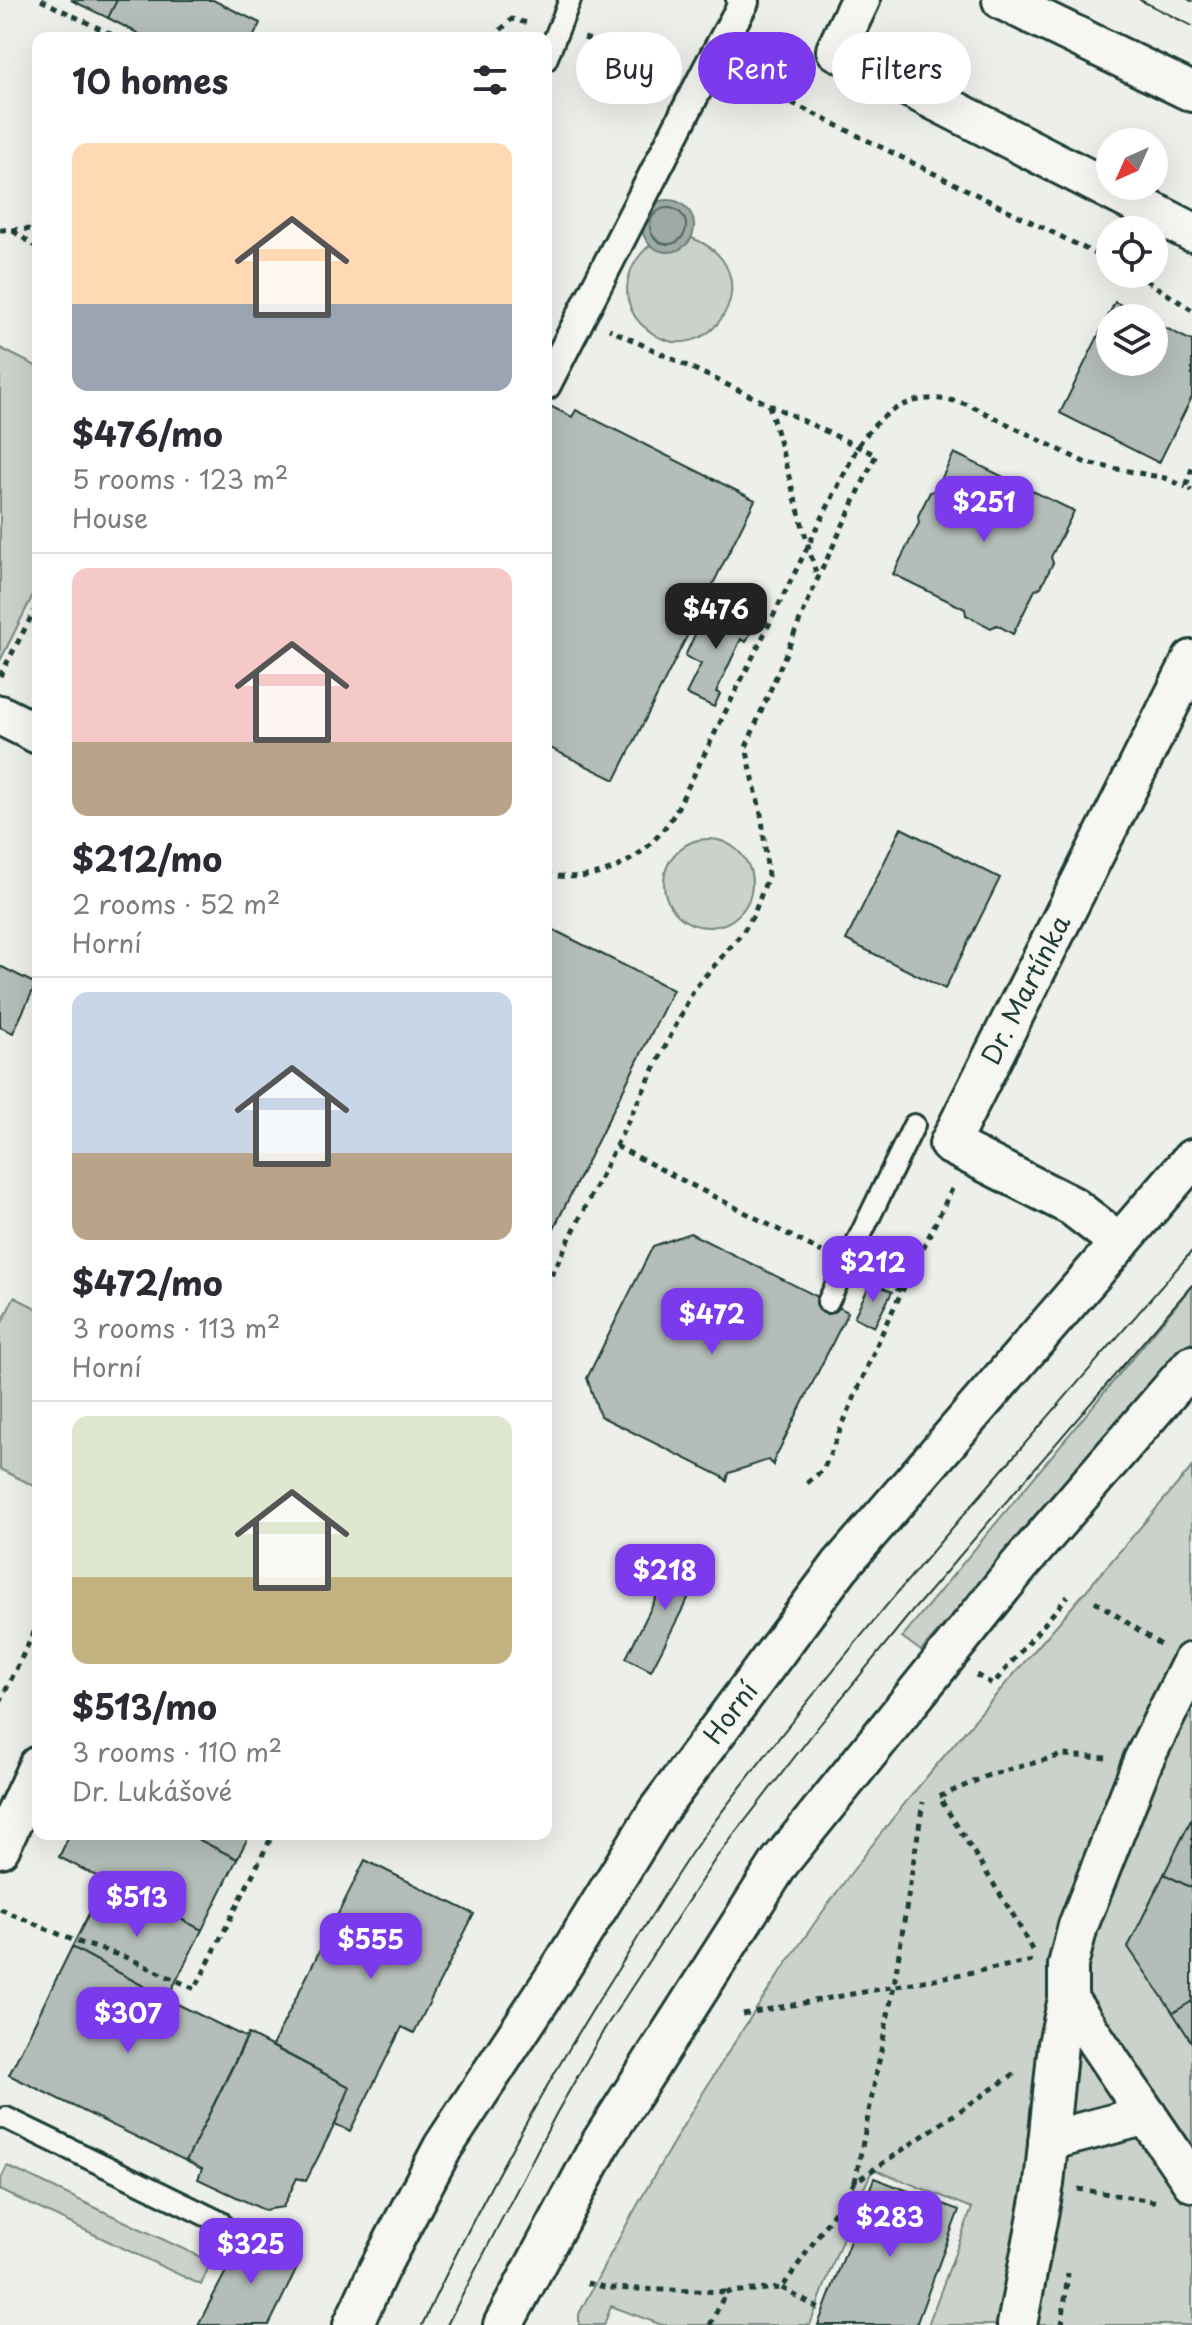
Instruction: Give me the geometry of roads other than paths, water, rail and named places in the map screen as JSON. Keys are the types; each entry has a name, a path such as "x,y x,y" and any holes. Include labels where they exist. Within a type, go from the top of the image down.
{"street":[{"path":"552,373 744,2 741,0"},
{"path":"860,0 836,50 1192,232"},
{"path":"1013,5 1192,92"},
{"path":"1013,5 1192,107"},
{"name":"Dr. Martínka","path":"1120,1243 1072,1206 949,1144 1192,660"},
{"path":"0,715 32,731"},
{"name":"Horní","path":"353,2325 443,2147 559,1971 657,1812 840,1566 1192,1159"},
{"path":"503,2325 602,2141 780,1862 1018,1567 1192,1365"},
{"path":"1017,2325 1044,2184 1058,2044 1068,1999 1068,1965 1078,1926 1143,1761 1191,1664"},
{"path":"4,1828 32,1777"},
{"path":"1068,1999 1147,2115 1177,2192"},
{"path":"1048,2141 1147,2115"}],"lane":[{"path":"552,46 570,0"},
{"path":"828,1302 838,1260 914,1125"},
{"path":"6,2118 220,2222"}],"water":[{"path":"668,200 686,208 694,226 686,244 668,252 650,244 642,226 650,208"}],"tram line":[{"path":"1140,0 1192,26"},
{"path":"422,2325 469,2229 545,2089 697,1845 815,1692 1192,1251"},
{"path":"447,2325 556,2114 605,2028 716,1858 909,1615 1192,1285"}]}
